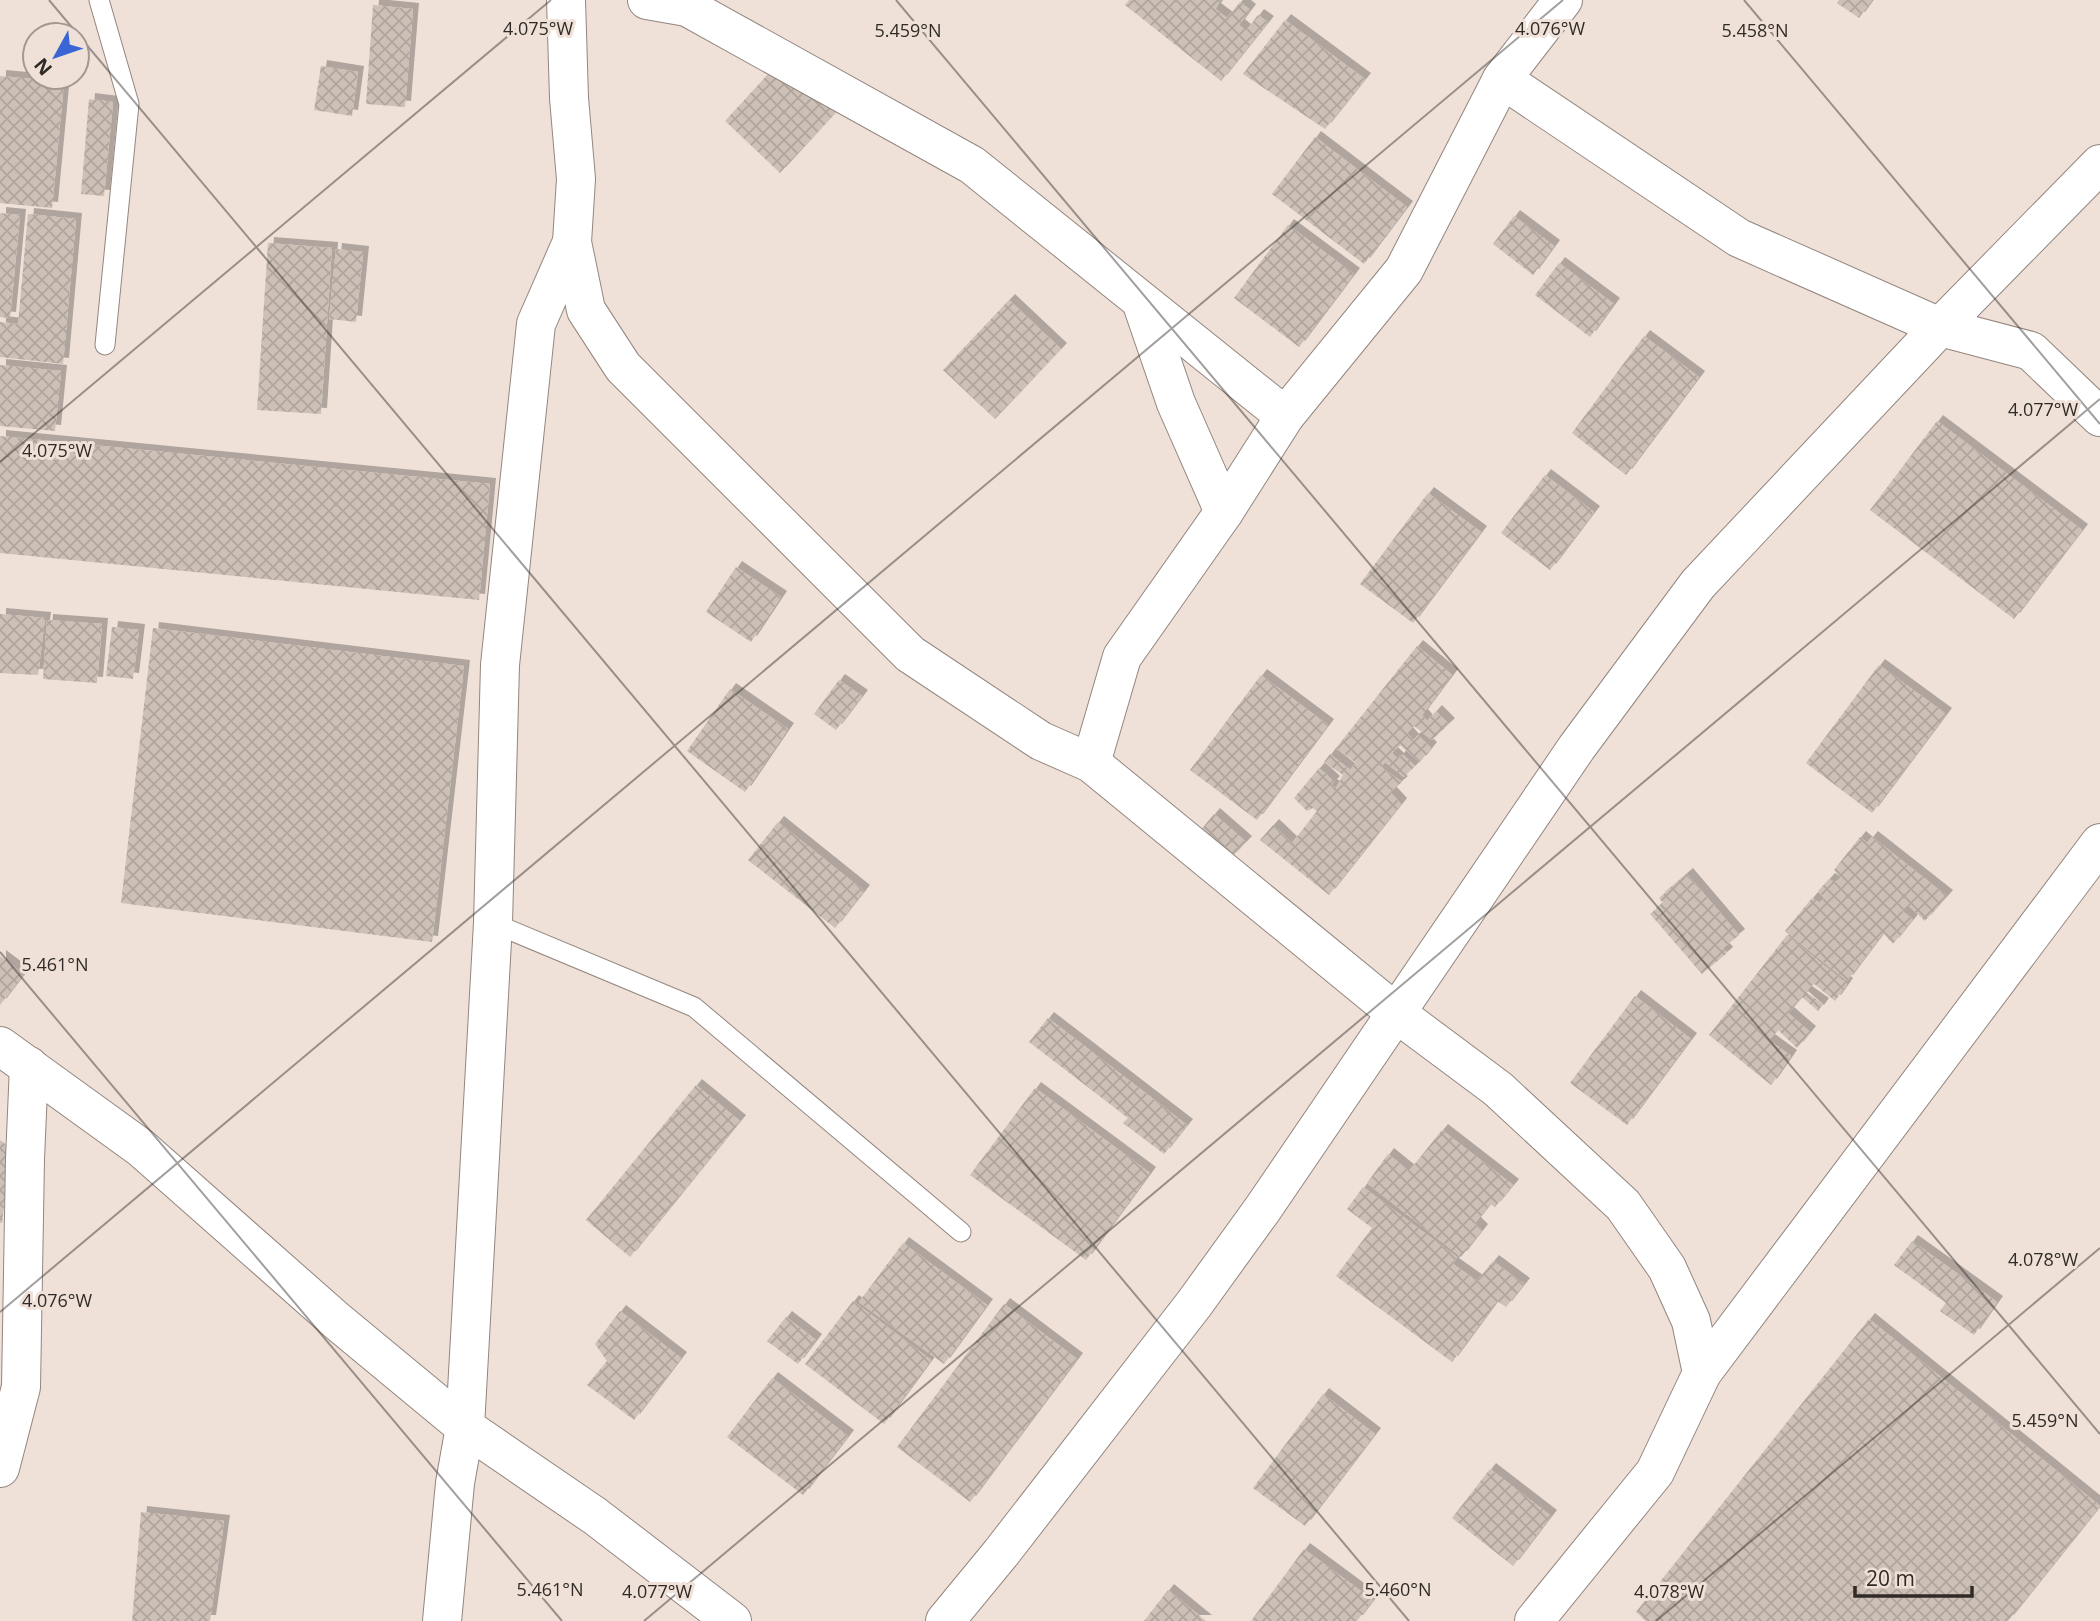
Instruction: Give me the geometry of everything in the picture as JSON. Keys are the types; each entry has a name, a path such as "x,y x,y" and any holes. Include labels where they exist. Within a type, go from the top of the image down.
{"street":[{"path":"566,0 569,98 576,179 572,242 586,310 623,368 910,654 1041,741 1091,763 1396,1013 1498,1089 1623,1205 1667,1268 1691,1321 1702,1373"},
{"path":"647,0 687,7 972,165 1285,416"},
{"path":"1091,763 1122,657 1224,512 1285,416 1404,271 1502,79 1563,0"},
{"path":"1502,79 1739,238 1940,327 2031,351 2100,417"},
{"path":"945,1621 1194,1304 1262,1210 1577,747 1698,584 1940,327 2100,164"},
{"path":"442,1621 455,1483 465,1427 493,923 500,665 536,324 572,242"},
{"path":"1142,301 1176,402 1224,512"},
{"path":"1534,1621 1655,1472 1702,1373 2100,843"},
{"path":"15,1056 141,1148 337,1321 465,1427 595,1517 732,1621"},
{"path":"0,1468 21,1387 25,1159 15,1056"}],"lane":[{"path":"99,0 129,104 105,345"},
{"path":"493,923 694,1007 961,1232"}],"building":[{"path":"1129,0 1221,0 1215,9 1227,18 1240,2 1250,10 1239,25 1246,31 1258,15 1268,22 1221,81 1125,5"},
{"path":"1839,0 1872,0 1859,18 1837,3"},
{"path":"373,5 413,9 405,107 366,104"},
{"path":"1285,20 1365,79 1325,129 1243,74"},
{"path":"782,59 837,111 780,173 725,121"},
{"path":"321,66 358,72 352,116 314,110"},
{"path":"0,76 21,78 21,91 63,91 52,208 0,203"},
{"path":"89,99 113,102 104,196 81,194"},
{"path":"1315,137 1407,207 1364,264 1272,194"},
{"path":"0,213 20,215 10,318 0,317"},
{"path":"28,214 76,219 63,364 0,357 0,322 18,324"},
{"path":"1514,216 1554,246 1533,275 1493,244"},
{"path":"1288,225 1354,274 1299,347 1234,298"},
{"path":"268,243 332,248 321,414 257,410"},
{"path":"336,249 363,252 356,322 329,319"},
{"path":"1559,263 1614,304 1590,337 1535,295"},
{"path":"1009,300 1061,349 995,419 943,370"},
{"path":"1644,336 1699,377 1626,475 1572,433"},
{"path":"0,365 61,371 55,431 0,426"},
{"path":"1937,421 2082,530 2014,619 1870,510"},
{"path":"0,436 490,484 479,600 0,553"},
{"path":"1545,475 1594,512 1550,570 1501,533"},
{"path":"1428,493 1481,532 1413,623 1360,584"},
{"path":"736,567 781,597 751,642 706,612"},
{"path":"0,614 45,618 38,675 0,673"},
{"path":"47,620 102,624 97,683 43,679"},
{"path":"112,627 139,630 133,679 106,676"},
{"path":"153,628 464,666 432,942 121,903"},
{"path":"1417,646 1452,675 1422,715 1427,721 1436,711 1449,724 1432,740 1414,726 1407,733 1413,740 1418,735 1431,748 1420,762 1400,745 1392,753 1398,759 1402,754 1415,766 1404,777 1385,762 1381,767 1402,782 1390,792 1401,804 1329,895 1260,840 1273,825 1292,843 1317,811 1313,808 1307,811 1294,798 1319,768 1334,782 1331,785 1336,788 1343,775 1324,762 1330,754 1350,770 1356,763 1336,748"},
{"path":"1879,665 1946,714 1872,813 1806,763"},
{"path":"1261,675 1328,725 1257,820 1190,770"},
{"path":"839,680 862,696 836,730 814,714"},
{"path":"730,689 788,729 745,792 687,751"},
{"path":"1214,814 1246,842 1231,858 1200,831"},
{"path":"778,822 864,891 835,928 748,860"},
{"path":"1860,837 1867,843 1872,837 1947,896 1925,921 1908,905 1902,911 1913,919 1893,944 1883,933 1847,981 1785,931 1812,898 1820,903 1824,898 1818,891 1829,879 1835,882 1841,878 1834,870"},
{"path":"1687,874 1739,935 1723,948 1727,953 1702,974 1650,914 1663,903 1659,898"},
{"path":"1787,935 1847,984 1835,1001 1813,983 1806,992 1823,1004 1818,1011 1802,997 1788,1013 1810,1032 1797,1048 1778,1030 1769,1040 1791,1056 1771,1085 1709,1035"},
{"path":"0,956 24,974 0,1005"},
{"path":"1635,996 1691,1039 1627,1125 1570,1083"},
{"path":"1048,1018 1187,1125 1164,1154 1123,1123 1128,1118 1029,1042"},
{"path":"696,1085 740,1121 630,1257 586,1220"},
{"path":"1035,1088 1150,1173 1086,1260 970,1175"},
{"path":"1442,1130 1513,1185 1495,1207 1490,1204 1475,1223 1482,1230 1461,1257 1367,1183 1388,1154 1409,1171"},
{"path":"0,1140 11,1148 2,1223 0,1223"},
{"path":"1363,1187 1457,1257 1453,1264 1477,1281 1493,1261 1524,1284 1506,1307 1497,1301 1452,1362 1336,1276 1372,1228 1347,1209"},
{"path":"1912,1241 1997,1302 1974,1335 1940,1311 1946,1303 1894,1265"},
{"path":"903,1243 987,1305 944,1364 859,1302"},
{"path":"853,1301 931,1360 884,1424 805,1364"},
{"path":"1004,1304 1077,1359 970,1502 897,1447"},
{"path":"620,1311 681,1358 634,1420 587,1385 607,1361 595,1344"},
{"path":"786,1317 816,1340 798,1364 767,1341"},
{"path":"1869,1319 2100,1506 2008,1621 1646,1621 1636,1612"},
{"path":"772,1378 848,1436 803,1495 727,1437"},
{"path":"1323,1394 1375,1434 1305,1526 1253,1488"},
{"path":"1490,1469 1551,1516 1513,1566 1452,1518"},
{"path":"141,1512 224,1521 210,1621 132,1621"},
{"path":"1304,1549 1373,1600 1357,1621 1251,1621"},
{"path":"1168,1590 1206,1621 1144,1621"}]}
